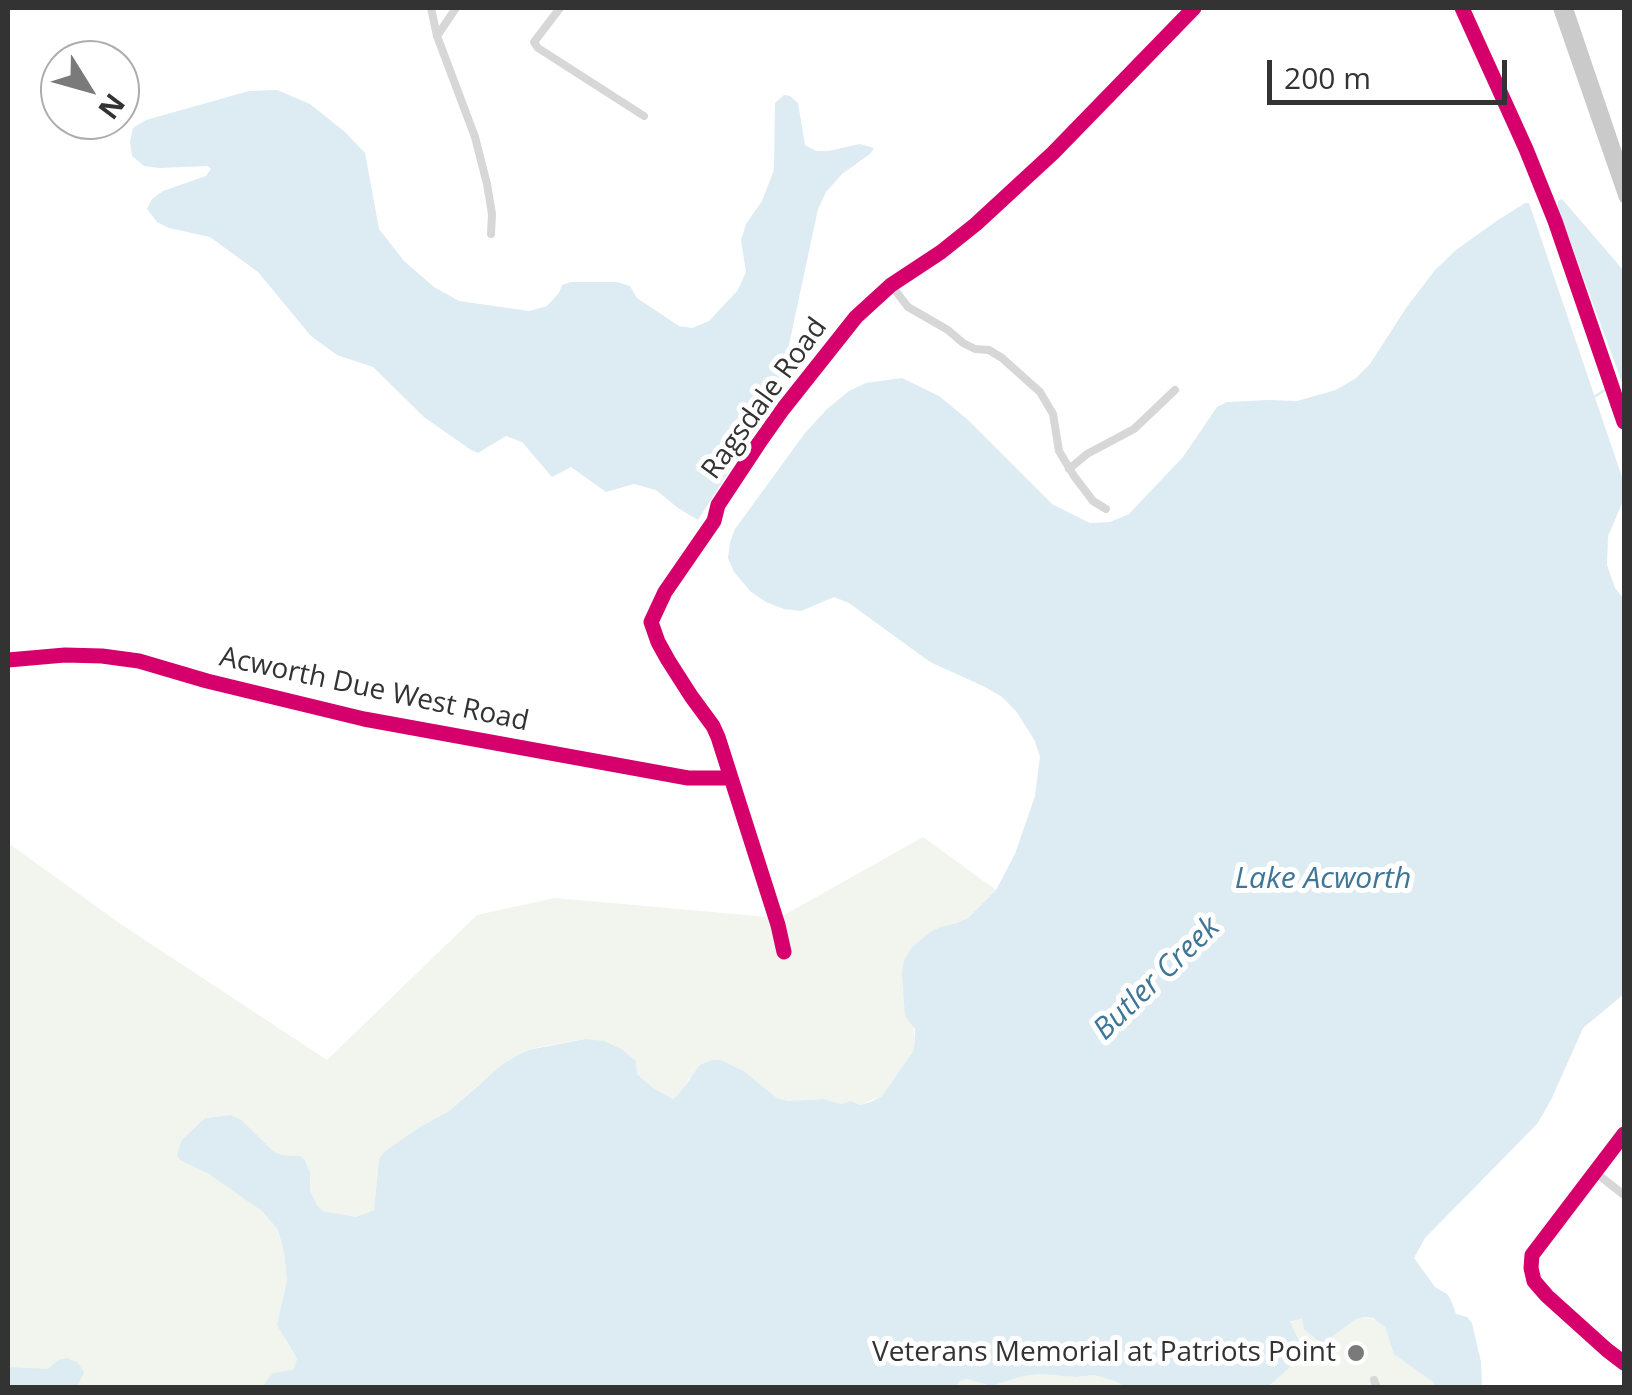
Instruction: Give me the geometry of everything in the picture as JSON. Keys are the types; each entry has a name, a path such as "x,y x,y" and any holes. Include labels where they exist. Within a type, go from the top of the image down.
{"main road":[{"path":"1558,8 1622,174"},
{"path":"1568,8 1622,174 1624,198"}],"street":[{"path":"431,8 437,36 475,138 492,214 490,234"},
{"path":"437,36 456,8"},
{"path":"560,8 534,42 538,48 644,116"},
{"name":"Ragsdale Road","path":"784,952 713,726 668,660 651,622 666,592 714,522 718,505 782,409 856,317 891,284 976,224 1053,154 1194,8"},
{"path":"1462,8 1555,221 1624,422"},
{"path":"891,284 908,306 963,343 1002,358 1040,392 1054,414 1059,452 1094,501 1106,509"},
{"path":"1069,469 1087,454 1134,429 1175,390"},
{"name":"Acworth Due West Road","path":"8,660 65,655 139,662 364,718 688,778 731,778"},
{"path":"1624,1134 1532,1255 1531,1268 1534,1281 1547,1296 1624,1363"},
{"path":"1596,1173 1624,1195"}],"shaded area":[{"path":"923,837 996,890 968,918 940,927 912,947 914,1050 882,1096 860,1105 824,1099 788,1101 777,1098 745,1072 689,1078 673,1099 637,1074 636,1061 623,1050 585,1039 549,1045 528,1050 449,1111 385,1151 379,1159 374,1210 356,1217 323,1211 317,1205 305,1159 274,1152 231,1115 204,1118 181,1160 241,1194 278,1230 287,1280 281,1306 285,1340 297,1359 293,1370 262,1387 8,1388 8,843 122,925 327,1060 477,915 555,898 779,918"},
{"path":"1302,1317 1322,1343 1356,1319 1379,1321 1394,1353 1433,1382 1434,1387 1268,1388 1290,1323"},
{"path":"1039,1374 1094,1375 1125,1387 954,1388 967,1379 991,1386"}],"water":[{"path":"277,90 310,104 345,132 365,153 379,229 404,261 434,287 459,301 529,311 547,306 562,285 571,282 617,282 630,286 637,298 679,326 692,328 709,321 738,290 746,272 741,240 774,170 775,103 784,95 798,103 805,145 816,151 860,144 874,148 826,192 818,209 784,368 738,457 698,520 656,490 634,484 606,492 571,467 552,477 522,442 506,436 478,453 471,450 424,417 373,367 337,355 311,336 258,272 210,237 157,222 147,209 152,199 163,191 206,176 211,169 144,166 132,156 130,142 140,140 140,124 249,91"},
{"path":"1562,199 1624,271 1624,388 1558,208"},
{"name":"Lake Acworth","path":"1529,203 1624,483 1624,499 1608,536 1607,565 1615,588 1624,599 1624,994 1583,1028 1537,1124 1425,1238 1414,1258 1435,1287 1447,1294 1456,1314 1472,1323 1482,1387 1434,1387 1433,1382 1394,1354 1385,1327 1364,1317 1322,1344 1304,1329 1302,1318 1290,1322 1305,1353 1268,1387 1125,1387 1094,1375 1039,1374 991,1386 967,1379 954,1388 262,1387 273,1373 293,1370 297,1359 277,1325 287,1280 284,1253 278,1230 262,1211 177,1155 182,1140 205,1118 231,1115 274,1152 300,1156 310,1172 310,1190 317,1205 323,1211 356,1217 374,1210 379,1159 385,1151 449,1111 503,1064 528,1050 585,1039 604,1041 623,1050 636,1061 637,1074 673,1099 700,1065 721,1060 745,1072 777,1098 824,1099 841,1104 851,1101 860,1105 882,1096 914,1050 915,1029 905,1016 904,960 912,947 931,932 968,918 996,890 1015,854 1035,796 1040,757 1016,711 1002,697 930,662 849,603 834,597 801,611 784,609 751,592 734,572 728,558 735,529 827,409 866,383 902,378 939,396 967,419 1052,504 1090,523 1110,522 1129,514 1183,457 1217,407 1227,402 1297,401 1336,390 1356,378 1370,364 1435,270 1456,250"},
{"path":"66,1358 77,1362 84,1372 77,1387 8,1387 8,1367 48,1369"}],"waterway":[{"name":"Butler Creek","path":"1594,397 1608,388"}],"cycle path":[{"path":"784,952 718,737 668,660 651,622 665,592 714,521 718,505 759,443 856,317 891,285 976,224 1053,153 1194,8"},
{"path":"1462,8 1555,221 1624,422"},
{"path":"8,660 65,655 139,661 364,719 688,778 731,778"},
{"path":"1624,1134 1532,1255 1531,1268 1534,1281 1547,1296 1624,1363"}],"place":[{"name":"Veterans Memorial at Patriots Point","path":"1356,1353"}]}
